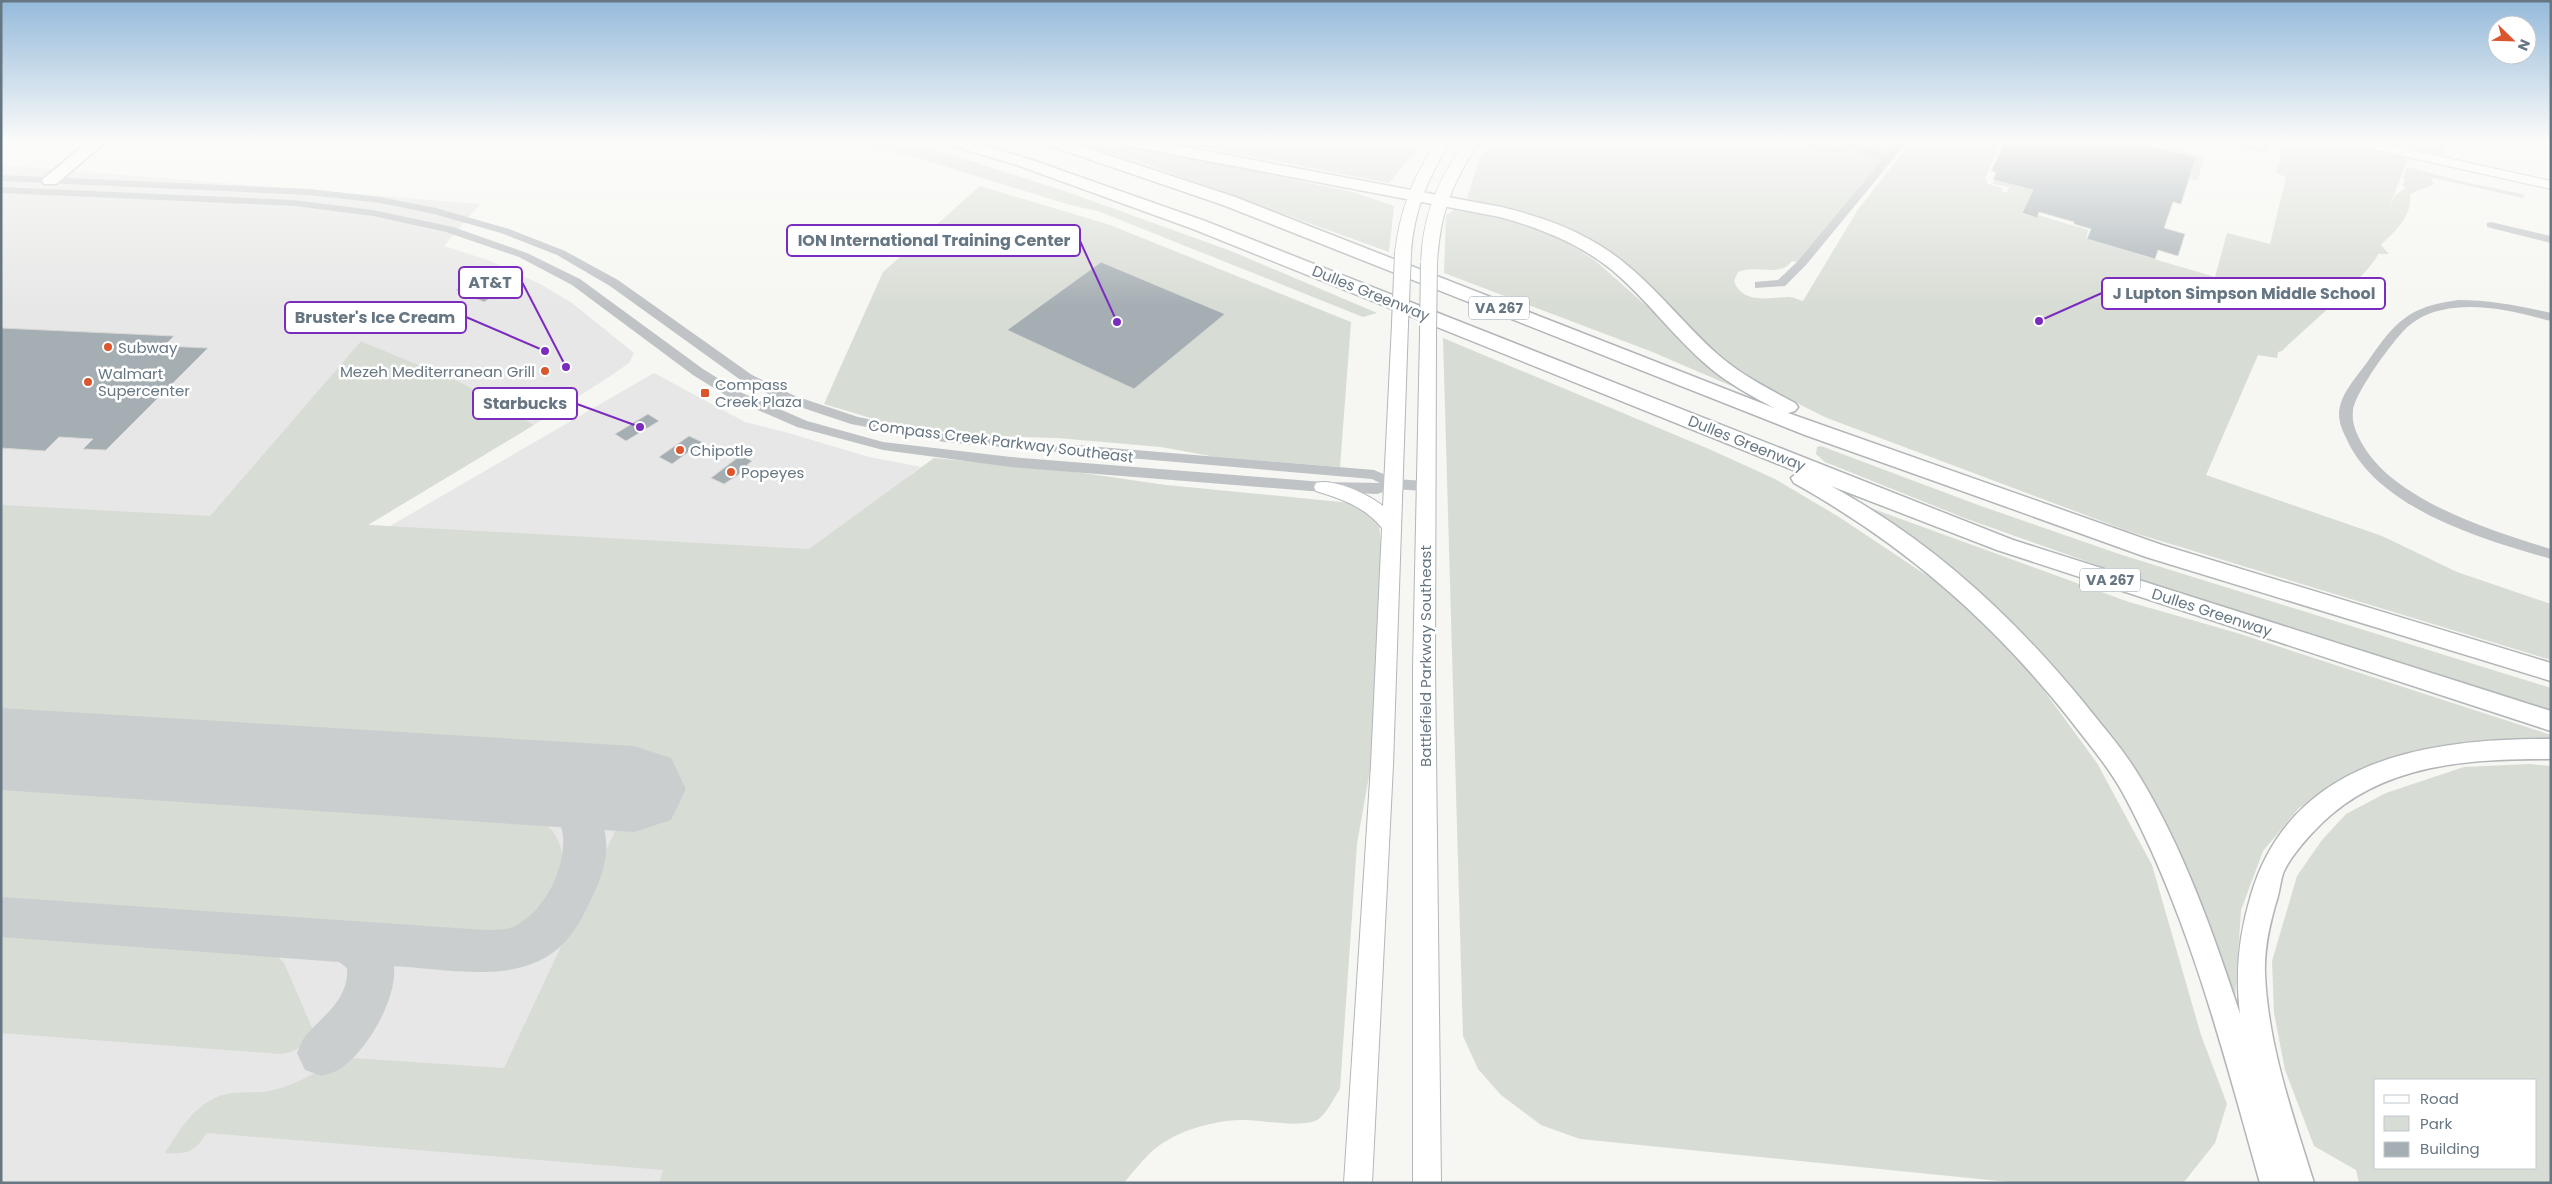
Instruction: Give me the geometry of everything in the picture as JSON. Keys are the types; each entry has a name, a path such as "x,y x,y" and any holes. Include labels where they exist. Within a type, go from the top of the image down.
{"highway":[{"name":"Dulles Greenway","path":"1120,196 1199,224 1678,414 1921,514 2005,545 2551,721"},
{"name":"VA 267","path":"1215,196 1812,430 2154,551 2551,672"},
{"path":"1414,196 1527,218 1588,246 1622,271 1710,357 1738,378 1810,418 1947,478"},
{"path":"1678,414 1812,483 1913,549 1954,579 1990,612 2070,702 2132,787 2184,897 2212,966 2276,1183"},
{"path":"2298,1183 2264,1066 2254,1014 2250,972 2256,920 2274,865 2302,822 2338,791 2395,766 2442,754 2508,748 2551,749"}],"main road":[{"path":"1358,1183 1382,765 1403,253 1405,230 1412,196"},
{"name":"Battlefield Parkway Southeast","path":"1427,1183 1425,486 1430,238 1439,196"},
{"path":"1323,487 1357,496 1372,504 1392,527"}],"street":[{"name":"Compass Creek Parkway Southeast","path":"150,196 294,203 373,212 449,229 523,255 576,282 698,372 735,395 802,424 850,439 883,446 1011,462 1323,487 1377,490 1393,484"},
{"name":"Compass Creek Parkway Southeast","path":"347,196 380,200 464,218 521,236 586,266 621,288 724,364 759,385 811,407 882,427 944,438 1374,475 1393,484 1425,486"},
{"path":"1759,285 1781,283 1802,263 1857,196"},
{"path":"2491,225 2551,240"},
{"path":"2551,317 2510,308 2471,305 2445,307 2420,313 2405,322 2350,395 2345,417 2348,428 2361,452 2388,480 2408,495 2434,511 2482,533 2551,554"}],"shaded area":[{"path":"1,196 385,196 480,204 444,246 488,260 540,284 572,303 634,353 629,363 534,425 464,384 361,341 210,516 390,526 654,373 745,422 869,457 921,467 911,474 1079,1102 1012,1183 1,1183"}],"green space":[{"path":"968,196 1014,196 1110,225 1351,322 1340,467 1216,457 1161,447 1057,438 964,435 894,425 824,404 883,272"},
{"path":"1042,196 1079,196 1231,251 1377,313 1363,317 1098,211"},
{"path":"1234,196 1365,196 1394,206 1389,252"},
{"path":"1468,196 1857,196 1802,263 1792,261 1781,269 1774,270 1745,270 1738,272 1734,281 1743,293 1750,296 1757,298 1789,297 1803,301 1857,211 1869,196 2030,196 2022,214 2037,218 2038,215 2088,230 2086,239 2215,277 2227,233 2270,244 2281,196 2393,196 2388,210 2394,196 2410,196 2409,209 2402,223 2381,245 2389,254 2378,254 2363,275 2282,351 2278,352 2277,358 2258,355 2206,475 2382,536 2457,572 2551,604 2551,660 2128,531 1827,418 1777,393 1728,362 1687,327 1619,259 1587,236 1549,221 1467,198"},
{"path":"1454,210 1495,217 1529,226 1580,251 1598,263 1741,390 1650,351 1444,273 1446,215"},
{"path":"1443,338 1709,449 1775,479 1839,517 1938,583 1988,628 2034,677 2097,763 2152,865 2201,1035 2227,1104 2215,1143 2184,1182 2019,1183 1580,1139 1541,1125 1501,1095 1478,1069 1463,1036"},
{"path":"361,341 464,384 534,425 368,525 809,549 934,458 1062,470 1166,485 1351,503 1362,506 1379,524 1382,557 1373,753 1357,844 1340,1089 1326,1112 1320,1118 1304,1123 1293,1124 1241,1120 1204,1125 1192,1129 1158,1146 1124,1183 659,1183 663,1170 207,1133 198,1145 190,1151 165,1153 187,1120 208,1101 228,1094 264,1092 293,1084 312,1074 336,1057 504,1068 649,759 1,719 1,505 210,516"},
{"path":"1821,446 1978,505 2119,554 2551,688 2551,710 2156,586 1967,519 1825,462 1816,454 1817,447"},
{"path":"1868,507 2129,602 2237,633 2551,735 2551,744 2504,740 2451,744 2412,751 2349,776 2299,808 2263,851 2241,910 2235,999 2202,914 2091,714 2030,639 1945,566"},
{"path":"2530,764 2551,766 2551,1183 2359,1183 2356,1170 2314,1146 2285,1070 2274,1013 2272,961 2297,876 2322,840 2346,814 2386,793 2464,767"},
{"path":"1,777 531,812 547,825 557,838 562,854 561,878 553,902 539,921 523,932 501,940 1,905"},
{"path":"1,931 259,948 276,955 284,963 313,1030 308,1040 300,1047 291,1052 280,1054 1,1033"}],"building":[{"path":"2030,196 2183,196 2181,204 2173,202 2164,228 2185,234 2178,256 2158,250 2155,259 2087,239 2091,229 2074,224 2074,222 2039,212 2037,218 2022,213"},
{"path":"1101,262 1225,314 1134,389 1007,330"},
{"path":"470,281 498,293 484,302 456,290"},
{"name":"Walmart Supercenter","path":"1,328 174,336 164,346 208,348 106,450 83,449 93,439 59,437 45,451 1,448"},
{"path":"648,414 659,421 626,441 615,434"},
{"name":"Chipotle","path":"689,436 702,442 672,464 659,457"},
{"name":"Popeyes","path":"741,455 752,461 738,475 724,484 711,478"}],"taxiway":[{"path":"344,941 485,951 517,947 529,942 540,935 558,916 581,870 586,843 579,815"},
{"path":"1,917 344,941"},
{"path":"322,1053 334,1043 358,1012 367,995 371,978 370,963 362,950 344,941"}],"runway":[{"path":"1,749 634,789"}],"place":[{"name":"J Lupton Simpson Middle School","path":"2039,321"},
{"name":"ION International Training Center","path":"1117,322"},
{"name":"Subway","path":"108,347"},
{"name":"Bruster's Ice Cream","path":"545,351"},
{"name":"AT&T","path":"566,367"},
{"name":"Mezeh Mediterranean Grill","path":"545,371"},
{"name":"Walmart Supercenter","path":"88,382"},
{"name":"Compass Creek Plaza","path":"705,393"},
{"name":"Starbucks","path":"640,427"},
{"name":"Chipotle","path":"680,450"},
{"name":"Popeyes","path":"731,472"}]}
